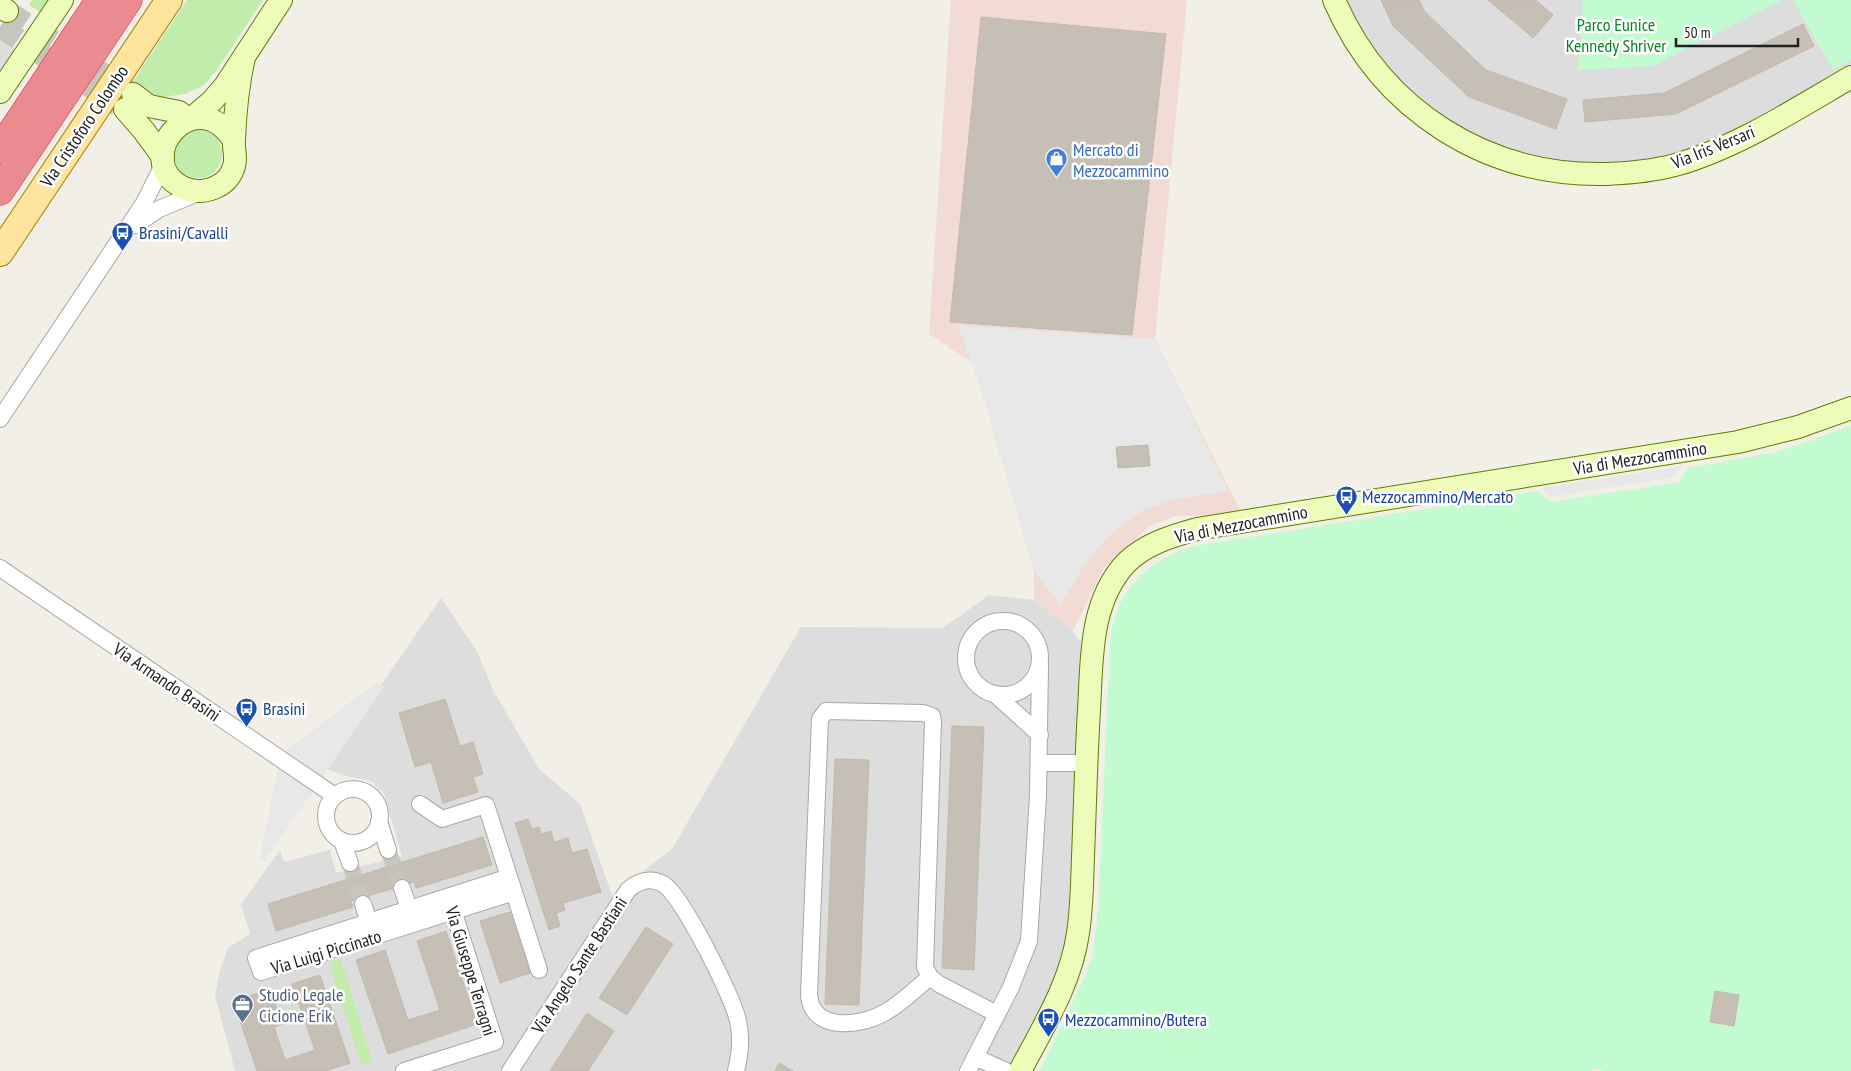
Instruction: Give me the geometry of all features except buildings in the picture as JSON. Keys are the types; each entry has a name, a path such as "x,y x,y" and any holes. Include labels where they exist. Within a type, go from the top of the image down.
{"highway":[{"path":"1,148 100,0"},
{"name":"Via Cristoforo Colombo","path":"0,191 128,0"}],"main road":[{"name":"Via Cristoforo Colombo","path":"0,253 170,0"}],"street":[{"path":"0,92 62,0"},
{"path":"0,418 150,194 163,160 164,146 168,136 176,127 190,119 217,97 281,0"},
{"name":"Via Iris Versari","path":"1334,0 1346,25 1365,56 1389,85 1415,110 1447,132 1475,147 1514,162 1548,170 1583,174 1613,174 1676,165 1709,153 1755,131 1851,78"},
{"path":"122,236 142,219 158,209 200,192 212,190 222,184 230,175 235,164 234,142 237,91 244,57"},
{"path":"200,192 188,190 177,184 168,175 163,160 144,131 129,102 179,112 190,119 208,120 219,124 228,132 234,142"},
{"name":"Via di Mezzocammino","path":"1020,1071 1060,994 1075,948 1080,913 1092,646 1100,608 1112,583 1127,562 1138,553 1157,542 1197,529 1738,442 1798,428 1851,408"},
{"name":"Via Armando Brasini","path":"0,568 335,796"},
{"path":"1006,1071 971,1064 997,1014 1029,941 1039,763 1040,735 1040,666 1040,652 1034,637 1027,629 1016,623 1002,620 988,624 976,631 969,641 966,653 967,668 971,678 981,688 995,694 1009,695 1024,688 1034,679 1040,666"},
{"path":"995,694 1040,735"},
{"path":"930,978 892,1009 871,1018 847,1023 834,1022 820,1018 811,1007 809,996 820,719 826,711 923,713 929,714 933,718 926,970 930,978 939,984 997,1014"},
{"path":"1039,763 1086,763"},
{"path":"380,821 372,835 366,840 358,842 342,841 334,836 329,829 326,811 329,803 342,791 350,789 366,792 378,805 380,821 388,850"},
{"path":"420,804 442,819 486,805 539,970"},
{"path":"342,841 350,863"},
{"name":"Via Angelo Sante Bastiani","path":"514,1064 628,890 641,882 653,880 664,884 672,892 711,958 731,1000 738,1021 740,1039 740,1056 736,1071"},
{"name":"Via Luigi Piccinato","path":"321,945 512,885"},
{"path":"402,888 409,909"},
{"path":"363,904 371,929"},
{"name":"Via Luigi Piccinato","path":"371,929 409,909 451,904"},
{"name":"Via Giuseppe Terragni","path":"404,1071 495,1042 451,904"},
{"path":"495,1042 514,1064"}],"shaded area":[{"path":"951,0 1187,0 1155,339 1242,514 1176,516 1151,525 1104,568 1073,631 1034,600 1034,571 985,402 971,362 929,334"},
{"path":"1342,0 1851,0 1851,67 1723,137 1662,159 1601,165 1536,158 1473,135 1428,107 1380,60"},
{"path":"0,41 14,50 0,70"},
{"path":"958,325 1155,339 1228,491 1163,503 1144,510 1128,520 1095,551 1083,567 1061,605 1034,571 985,402"},
{"path":"1682,466 1674,477 1551,497 1542,488"},
{"path":"989,595 1034,600 1073,631 1091,658 1073,965 1018,1071 235,1071 215,996 220,970 228,948 250,934 241,904 280,850 284,862 330,850 336,873 402,856 384,794 371,781 345,776 324,768 441,598 477,651 493,690 539,769 580,804 612,895 672,849 801,627 943,628"},
{"path":"377,682 384,687 265,861 260,859 278,769 287,750"}],"green space":[{"path":"32,0 48,0 40,12 29,5"},
{"path":"187,0 263,0 216,71 204,85 185,94 163,97 149,93 132,83"},
{"name":"Parco Eunice Kennedy Shriver","path":"1583,0 1782,0 1652,66 1578,70"},
{"path":"1793,0 1851,0 1851,60 1833,70"},
{"path":"198,130 207,132 215,137 220,145 222,154 220,163 215,171 207,176 198,178 189,176 181,171 176,163 174,154 176,145 181,137 189,132"},
{"path":"1851,426 1851,1071 1603,1071 1597,1068 1591,1071 1040,1071 1087,972 1093,954 1098,912 1111,634 1114,620 1128,590 1148,569 1172,554 1200,545 1538,491 1551,502 1679,482 1688,468 1776,452"},
{"path":"341,959 372,1061 361,1064 329,962"}],"tunnel":[{"path":"7,11 128,90"},
{"path":"0,27 118,105"},
{"path":"388,850 402,888"},
{"path":"350,863 363,904"}],"place":[{"name":"Mercato di Mezzocammino","path":"1057,178"},
{"name":"Brasini/Cavalli","path":"123,251"},
{"name":"Mezzocammino/Mercato","path":"1346,515"},
{"name":"Brasini","path":"247,727"},
{"name":"Studio Legale Cicione Erik","path":"243,1023"},
{"name":"Mezzocammino/Butera","path":"1049,1038"}]}
